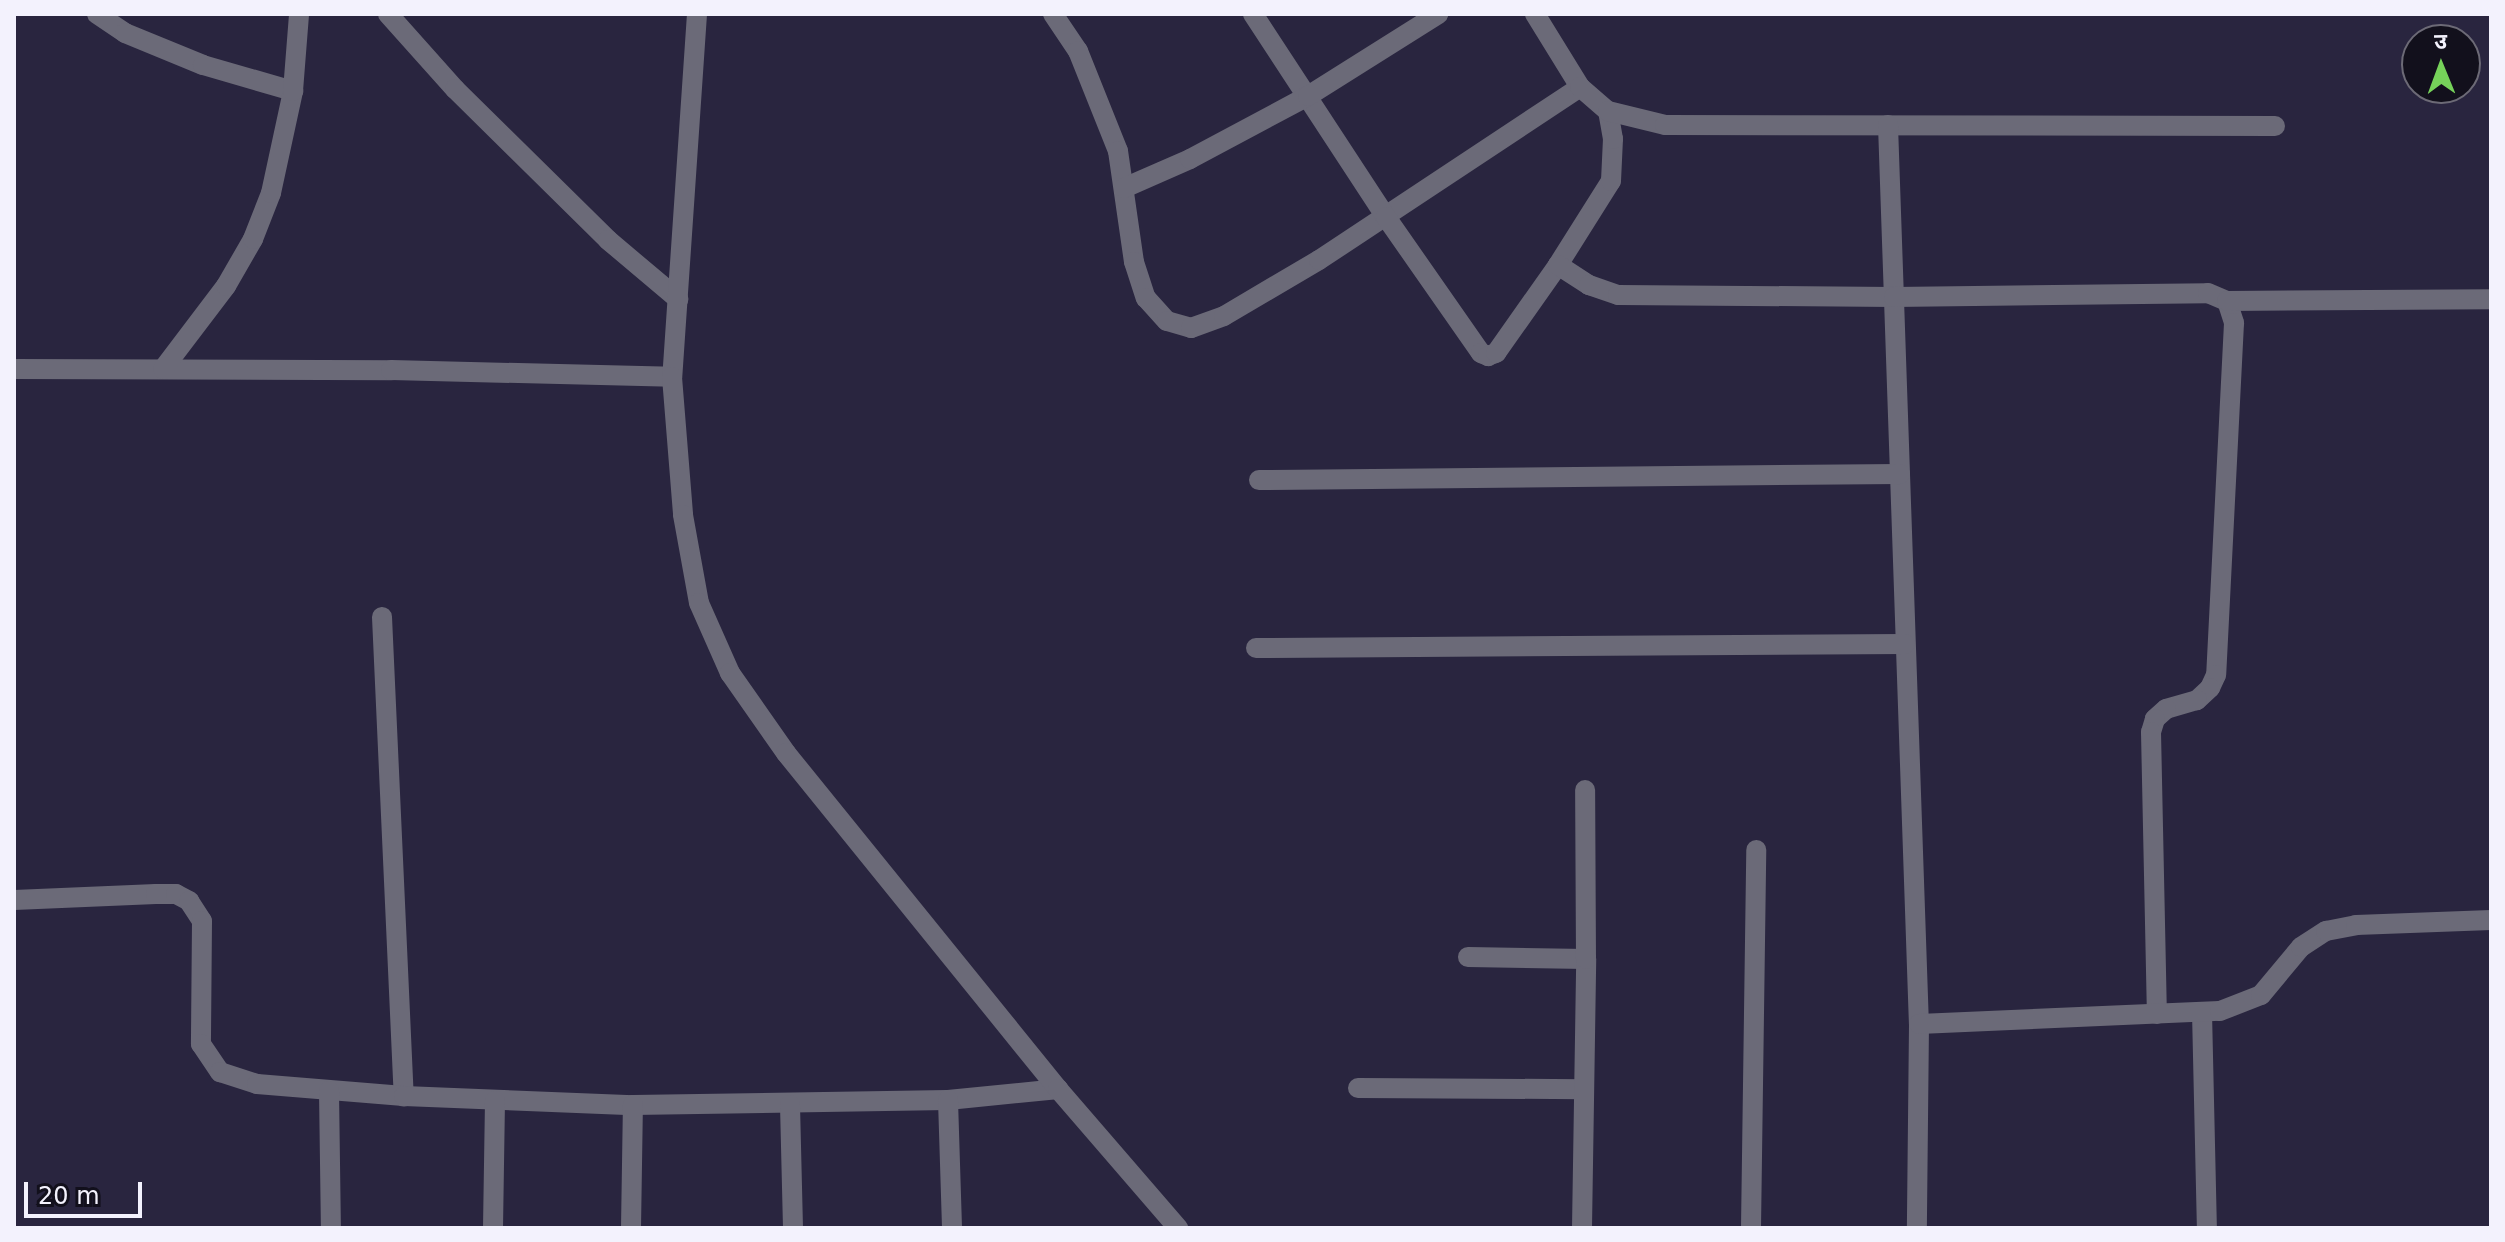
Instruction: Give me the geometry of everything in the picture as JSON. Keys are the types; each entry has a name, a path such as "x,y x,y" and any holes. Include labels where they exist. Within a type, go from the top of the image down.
{"street":[{"path":"97,14 125,33 203,65 293,91"},
{"path":"163,369 226,286 253,239 271,193 293,91 299,14"},
{"path":"388,14 455,89 608,240 678,299"},
{"path":"697,14 672,377 689,559 699,603 730,673 786,753 1058,1089 1178,1228"},
{"path":"1053,14 1078,51 1118,151 1134,262 1146,298 1167,321 1191,328 1224,316 1386,217 1580,87"},
{"path":"1253,14 1386,217 1481,353 1488,356 1496,353 1558,265 1611,181 1613,139 1608,111"},
{"path":"1124,188 1190,159 1308,96 1438,14"},
{"path":"1535,14 1580,87 1608,111 1665,125 2275,126"},
{"path":"1888,125 1919,1024 1917,1228"},
{"path":"1558,265 1589,285 1618,295 1894,297 2208,293 2227,301 2491,299"},
{"path":"2157,1014 2151,732 2155,719 2166,709 2197,700 2210,688 2216,675 2234,323 2227,301"},
{"path":"14,369 672,377"},
{"path":"1259,480 1900,474"},
{"path":"382,617 404,1096"},
{"path":"1256,648 1905,644"},
{"path":"1582,1228 1585,790"},
{"path":"1751,1228 1756,850"},
{"path":"14,900 176,894 189,901 202,921 201,1044 220,1072 257,1084 404,1096 633,1105 790,1105 948,1100 1058,1089"},
{"path":"1919,1024 2220,1011 2261,995 2301,947 2326,931 2356,925 2491,920"},
{"path":"1468,957 1586,959"},
{"path":"2202,1012 2207,1228"},
{"path":"1358,1088 1582,1089"},
{"path":"329,1091 331,1228"},
{"path":"948,1100 952,1228"},
{"path":"493,1228 495,1101"},
{"path":"631,1228 633,1105"},
{"path":"790,1105 793,1228"}]}
